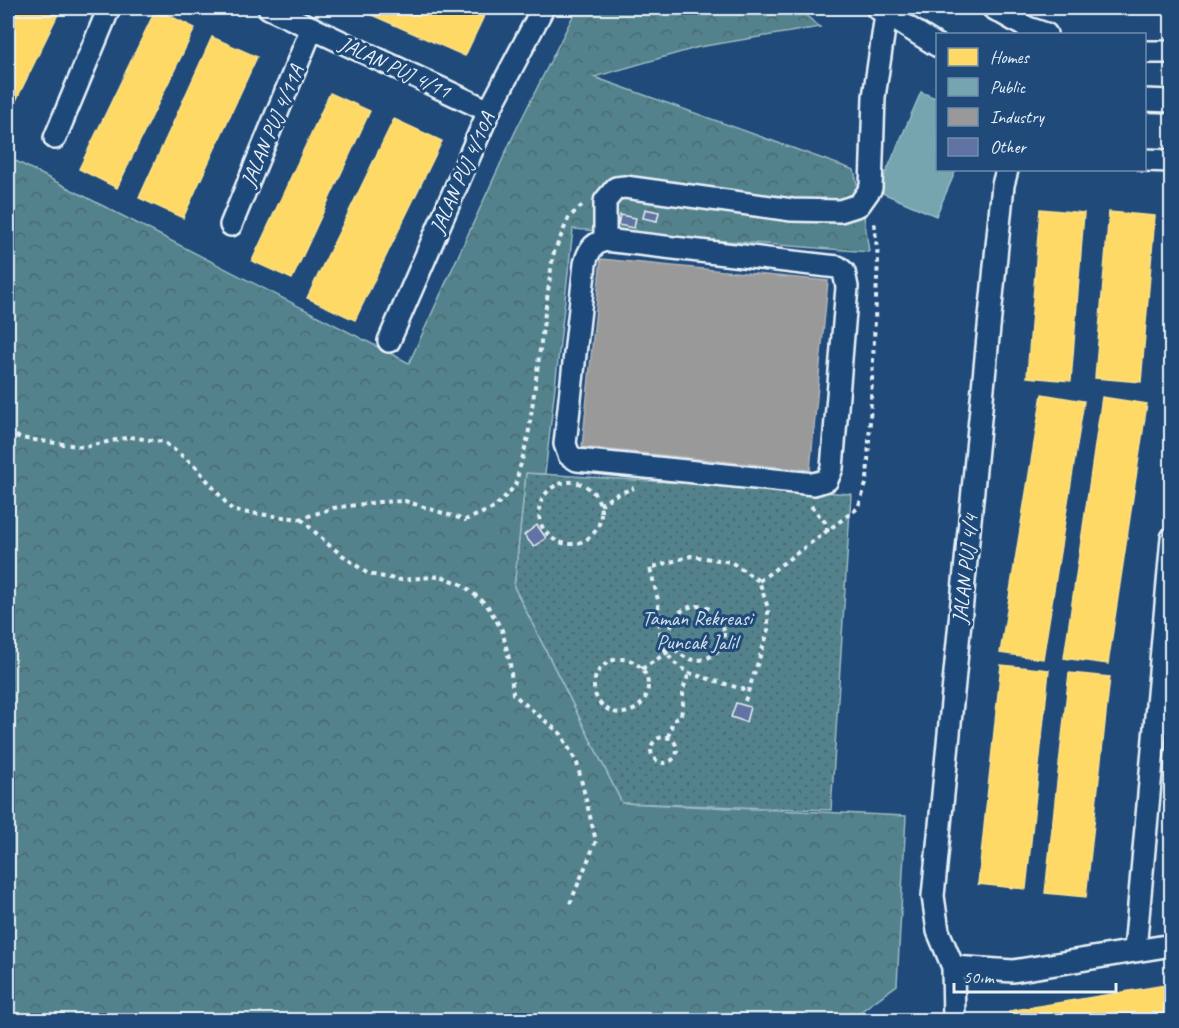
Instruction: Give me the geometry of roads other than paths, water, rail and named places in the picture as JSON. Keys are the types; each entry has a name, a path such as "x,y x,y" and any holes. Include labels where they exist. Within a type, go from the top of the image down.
{"street":[{"path":"55,138 109,8"},
{"name":"JALAN PUJ 4/11","path":"269,8 489,111"},
{"name":"JALAN PUJ 4/10A","path":"389,341 489,111 543,8"},
{"path":"993,8 1028,28 1043,33"},
{"path":"605,240 605,201 616,188 625,187 792,210 840,211 859,205 871,188 874,97 881,11 936,45"},
{"name":"JALAN PUJ 4/11A","path":"231,225 312,28"},
{"path":"1146,52 1172,52"},
{"path":"1146,100 1172,101"},
{"path":"1146,160 1172,161"},
{"name":"JALAN PUJ 4/4","path":"953,967 938,931 933,896 1003,185 1007,171"},
{"path":"605,240 838,267 844,272 847,287 832,468 826,480 821,483 802,483 577,460 569,455 565,444 585,264 588,252 596,243 605,240"},
{"path":"1135,950 1172,538"},
{"path":"954,1020 953,967 1013,971 1172,945"}],"park label":[{"name":"Taman Rekreasi Puncak Jalil","path":"697,630"}]}
